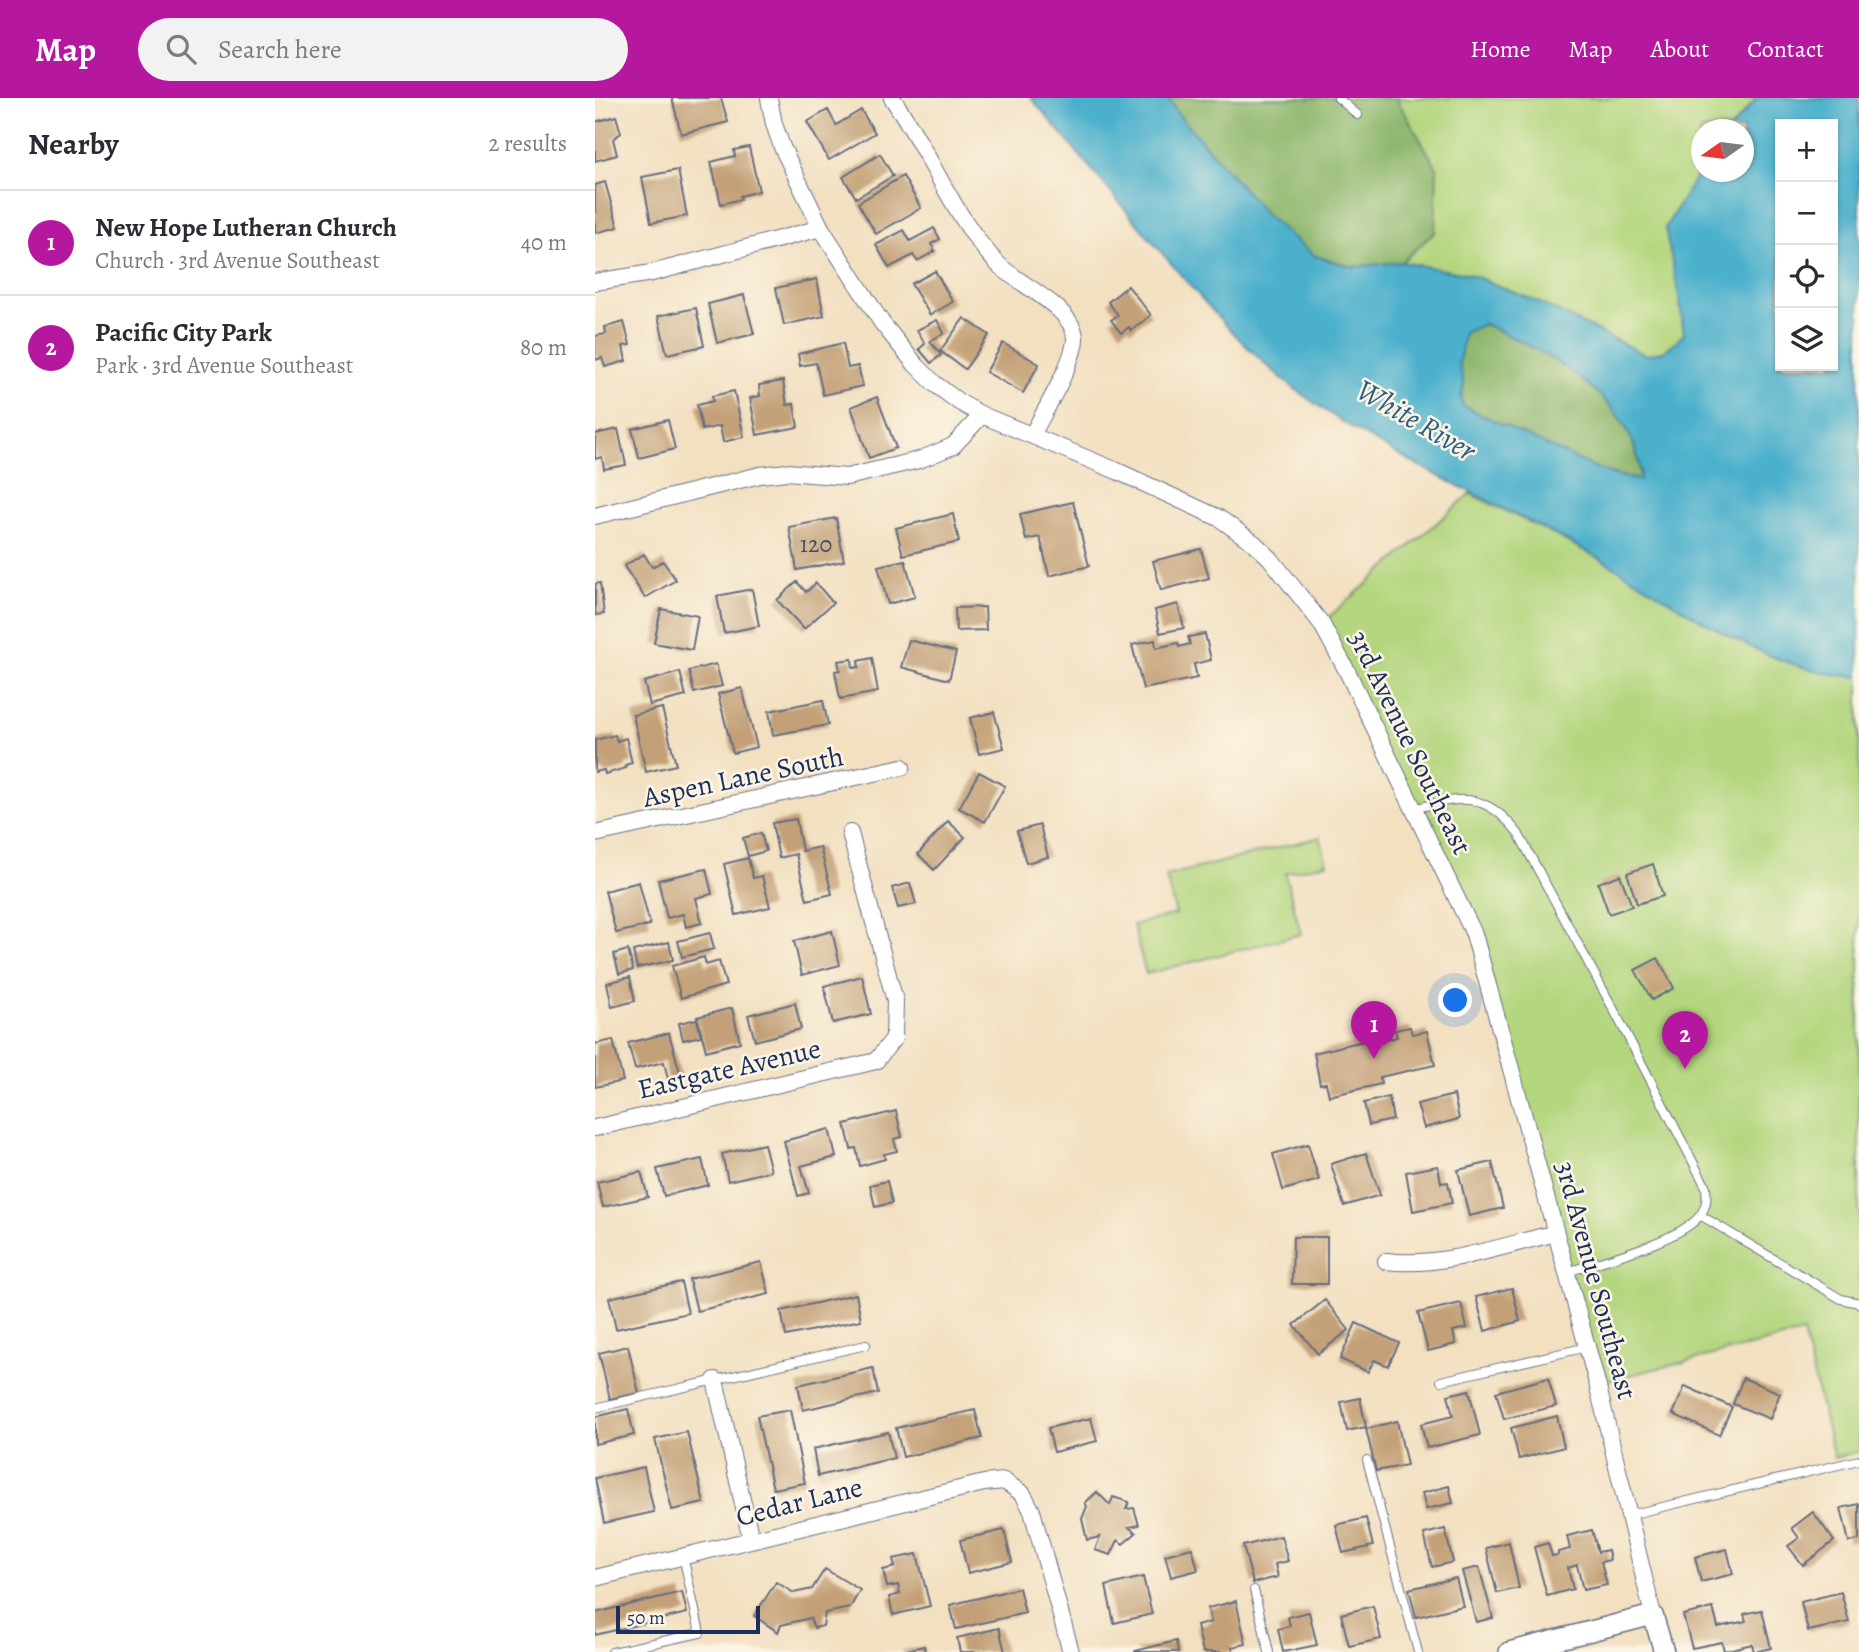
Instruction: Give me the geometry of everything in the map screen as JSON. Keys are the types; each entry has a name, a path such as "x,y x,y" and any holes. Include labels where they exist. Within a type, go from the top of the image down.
{"street":[{"name":"3rd Avenue Southeast","path":"769,98 782,147 821,228 868,304 915,363 959,402 982,415 1117,471 1219,518 1270,558 1286,576 1327,635 1474,934 1587,1348 1664,1652"},
{"path":"892,98 972,231 990,255 1010,275 1060,311 1073,330 1073,348 1057,387 1032,435"},
{"path":"595,282 652,273 821,228"},
{"path":"595,516 760,475 787,472 846,477 919,460 953,446 982,415"},
{"name":"Aspen Lane South","path":"595,834 902,767"},
{"name":"Eastgate Avenue","path":"595,1128 876,1061 894,1038 895,1001 849,833"},
{"path":"1386,1261 1408,1264 1434,1262 1556,1233"},
{"path":"715,1380 751,1539"},
{"name":"Cedar Lane","path":"595,1578 984,1483 1004,1481 1023,1494 1032,1511 1071,1652"},
{"path":"1509,1652 1653,1615"}],"lane":[{"path":"1338,98 1358,115"},
{"path":"1414,809 1444,801 1481,802 1495,808 1518,833 1706,1187 1707,1198 1700,1216 1681,1231 1566,1272"},
{"path":"1700,1216 1841,1300 1859,1303"},
{"path":"595,1408 866,1345"},
{"path":"1441,1381 1587,1348"},
{"path":"1367,1460 1418,1652"},
{"path":"1629,1515 1859,1460"},
{"path":"612,1652 700,1633 683,1556"},
{"path":"1254,1590 1269,1652"}],"green space":[{"path":"1168,98 1396,98 1437,168 1435,232 1401,262 1353,267 1315,256 1268,217 1178,114"},
{"path":"1396,98 1757,98 1739,119 1691,119 1693,182 1665,228 1684,334 1665,351 1646,355 1538,302 1472,275 1401,262 1435,232"},
{"path":"1484,324 1561,365 1586,382 1608,403 1625,426 1636,451 1640,480 1572,459 1463,406 1461,399 1464,384 1459,363 1464,332"},
{"path":"1470,494 1595,556 1700,619 1762,651 1826,673 1859,677 1859,1452 1834,1458 1803,1333 1597,1383 1474,934 1321,624"},
{"path":"1320,837 1327,863 1285,873 1301,934 1146,974 1133,925 1176,914 1166,876"}],"water":[{"name":"White River","path":"1031,98 1168,98 1178,114 1268,217 1315,256 1353,267 1401,262 1472,275 1538,302 1646,355 1665,351 1684,334 1665,228 1693,182 1754,182 1754,119 1739,119 1757,98 1859,98 1859,677 1826,673 1762,652 1702,621 1578,547 1425,469 1350,427 1314,403 1247,347 1169,261","holes":["1484,324 1561,365 1608,403 1625,427 1636,452 1640,480 1591,466 1463,406 1461,399 1464,384 1459,363 1464,333"]}],"building":[{"path":"672,98 721,98 728,122 681,134"},
{"path":"828,110 836,125 861,110 875,133 829,160 807,122"},
{"path":"616,116 621,133 613,139 617,155 595,161 595,122"},
{"path":"749,147 759,191 721,204 711,162 735,156 734,150"},
{"path":"880,154 893,176 856,198 843,177"},
{"path":"678,170 687,216 651,223 642,177"},
{"path":"903,176 921,208 876,234 858,203"},
{"path":"605,182 618,227 595,233 595,185"},
{"path":"934,228 940,239 931,244 935,251 917,261 913,255 889,268 876,245 904,230 910,241"},
{"path":"935,271 953,302 930,315 911,284"},
{"path":"817,279 824,316 784,325 776,288"},
{"path":"1128,286 1151,315 1131,331 1129,327 1121,333 1111,320 1118,315 1108,302"},
{"path":"744,295 754,334 717,343 708,304"},
{"path":"696,308 704,346 667,354 658,316"},
{"path":"964,318 989,335 965,369 940,351"},
{"path":"937,320 944,333 930,341 941,355 931,363 919,349 925,344 917,330"},
{"path":"624,322 630,345 623,346 626,361 605,367 602,358 595,360 595,336 606,334 605,327"},
{"path":"843,343 848,368 858,366 863,386 823,395 816,363 800,366 798,354"},
{"path":"1003,343 1039,364 1023,393 986,372"},
{"path":"783,381 787,405 794,404 798,427 757,435 750,398 760,396 759,385"},
{"path":"734,391 744,437 723,442 720,426 702,430 697,405 713,401 712,396"},
{"path":"877,397 896,448 869,458 851,407"},
{"path":"668,420 675,449 639,458 632,429"},
{"path":"618,429 626,465 604,469 602,457 595,459 595,434"},
{"path":"1073,502 1089,566 1049,576 1040,537 1026,540 1020,514"},
{"path":"953,514 959,542 903,555 896,528"},
{"path":"836,518 844,561 797,570 789,527"},
{"path":"1201,549 1209,578 1161,590 1153,561"},
{"path":"644,554 652,567 663,561 676,580 645,598 624,566"},
{"path":"905,560 915,597 888,604 878,566"},
{"path":"797,582 806,592 816,583 833,603 804,629 777,600"},
{"path":"600,583 604,614 595,615 595,584"},
{"path":"752,589 759,626 724,633 717,596"},
{"path":"1178,604 1184,628 1160,633 1155,610"},
{"path":"985,607 986,630 956,631 955,608"},
{"path":"661,609 698,616 692,650 654,643"},
{"path":"1205,634 1211,660 1194,664 1197,678 1143,689 1132,645 1155,640 1156,648 1178,643 1179,647 1190,644 1188,637"},
{"path":"909,640 956,652 949,680 901,667"},
{"path":"872,658 878,692 840,699 835,671 840,670 838,661 852,659 853,668 859,667 858,661"},
{"path":"716,664 722,686 694,693 689,671"},
{"path":"680,672 686,696 650,705 644,682"},
{"path":"742,688 757,747 733,753 718,694"},
{"path":"823,700 828,725 773,735 769,711"},
{"path":"662,708 676,765 646,772 633,715"},
{"path":"994,712 1004,748 979,754 970,718"},
{"path":"615,735 617,741 626,738 632,763 625,765 626,768 605,774 604,770 595,772 595,740"},
{"path":"979,772 1005,786 985,822 959,808"},
{"path":"796,819 802,851 820,847 832,894 807,900 796,854 779,858 772,823"},
{"path":"948,821 965,837 934,870 918,854"},
{"path":"1040,825 1048,857 1026,863 1017,831"},
{"path":"761,833 766,851 748,856 743,838"},
{"path":"748,858 753,878 762,876 770,907 736,915 724,864"},
{"path":"1653,864 1663,896 1637,904 1627,873"},
{"path":"706,869 712,894 696,898 702,923 686,927 683,914 667,918 658,880"},
{"path":"1620,875 1632,906 1609,914 1598,883"},
{"path":"639,882 650,925 616,933 605,891"},
{"path":"910,883 916,904 898,908 892,888"},
{"path":"832,931 840,965 802,975 794,941"},
{"path":"710,933 714,949 682,957 678,941"},
{"path":"669,942 673,960 637,968 633,951"},
{"path":"628,950 633,970 619,974 614,954"},
{"path":"704,957 706,965 719,961 726,985 681,998 672,966"},
{"path":"1658,958 1674,988 1652,1000 1635,970"},
{"path":"862,976 871,1014 833,1023 824,986"},
{"path":"630,977 635,1001 612,1007 607,983"},
{"path":"795,1003 801,1029 755,1041 748,1015"},
{"path":"732,1008 740,1042 706,1051 697,1017"},
{"path":"697,1019 701,1036 683,1040 679,1023"},
{"path":"1410,1027 1412,1034 1427,1031 1435,1065 1380,1077 1381,1084 1329,1096 1326,1083 1320,1084 1314,1053 1367,1040 1368,1044 1397,1037 1395,1030"},
{"path":"669,1033 681,1076 668,1079 664,1062 635,1069 628,1043"},
{"path":"613,1040 623,1081 595,1087 595,1044"},
{"path":"1454,1095 1459,1119 1424,1128 1417,1104"},
{"path":"1389,1097 1393,1120 1369,1125 1364,1103"},
{"path":"896,1111 902,1137 894,1139 897,1151 884,1154 885,1159 860,1166 856,1148 851,1149 845,1124"},
{"path":"829,1129 836,1157 801,1166 809,1193 798,1196 784,1141"},
{"path":"764,1144 771,1171 728,1181 722,1154"},
{"path":"1308,1144 1319,1180 1283,1190 1273,1154"},
{"path":"1366,1153 1380,1195 1344,1206 1331,1164"},
{"path":"702,1159 708,1185 664,1196 657,1169"},
{"path":"1492,1162 1503,1208 1469,1216 1458,1170"},
{"path":"1438,1166 1441,1183 1448,1182 1452,1203 1413,1211 1406,1172"},
{"path":"641,1172 648,1197 603,1207 597,1182"},
{"path":"887,1181 892,1203 875,1207 870,1185"},
{"path":"1293,1237 1327,1237 1327,1284 1292,1284"},
{"path":"761,1262 769,1294 697,1311 689,1279"},
{"path":"681,1282 688,1313 616,1329 609,1298"},
{"path":"1512,1288 1520,1321 1485,1331 1476,1297"},
{"path":"856,1294 861,1320 786,1336 781,1311"},
{"path":"1325,1300 1349,1330 1318,1354 1294,1325"},
{"path":"1461,1303 1467,1328 1453,1331 1456,1344 1428,1351 1418,1313"},
{"path":"1356,1323 1399,1343 1388,1366 1374,1360 1368,1372 1340,1359"},
{"path":"628,1346 639,1393 610,1399 599,1353"},
{"path":"873,1368 878,1393 803,1410 798,1385"},
{"path":"1548,1378 1556,1406 1504,1419 1496,1392"},
{"path":"1743,1378 1780,1393 1770,1419 1733,1404"},
{"path":"1685,1386 1732,1407 1719,1435 1673,1414"},
{"path":"1469,1390 1480,1435 1427,1448 1421,1424 1453,1416 1448,1395"},
{"path":"1360,1398 1366,1427 1347,1431 1341,1402"},
{"path":"628,1409 634,1435 595,1444 595,1417"},
{"path":"790,1410 805,1483 773,1489 757,1416"},
{"path":"975,1410 982,1438 903,1457 896,1428"},
{"path":"1557,1416 1564,1447 1519,1459 1511,1428"},
{"path":"1091,1418 1097,1441 1054,1452 1048,1428"},
{"path":"1397,1421 1407,1465 1376,1471 1366,1429"},
{"path":"687,1432 704,1503 672,1510 655,1439"},
{"path":"888,1432 894,1458 818,1476 813,1449"},
{"path":"644,1467 654,1512 604,1523 595,1478"},
{"path":"1449,1486 1453,1503 1426,1509 1422,1493"},
{"path":"1097,1492 1110,1505 1113,1497 1129,1502 1126,1509 1134,1508 1139,1525 1129,1527 1136,1533 1123,1544 1118,1540 1111,1555 1095,1550 1100,1537 1087,1540 1082,1519 1087,1506 1085,1503"},
{"path":"1859,1504 1859,1540 1849,1542 1841,1508"},
{"path":"1813,1512 1834,1541 1803,1565 1788,1546 1799,1538 1792,1528"},
{"path":"1366,1518 1373,1546 1343,1553 1336,1525"},
{"path":"1445,1529 1453,1562 1432,1567 1424,1534"},
{"path":"1004,1530 1012,1562 968,1573 960,1540"},
{"path":"1592,1530 1598,1552 1608,1550 1610,1560 1601,1562 1607,1585 1583,1590 1577,1565 1568,1568 1573,1589 1547,1596 1534,1547 1548,1543 1552,1556 1558,1555 1558,1552 1570,1549 1567,1536"},
{"path":"1281,1536 1288,1561 1275,1564 1278,1577 1253,1583 1243,1546"},
{"path":"1509,1542 1519,1588 1497,1593 1486,1548"},
{"path":"1192,1548 1198,1570 1171,1577 1165,1555"},
{"path":"1727,1549 1733,1574 1701,1582 1695,1557"},
{"path":"917,1554 930,1606 893,1615 889,1597 900,1594 898,1585 887,1587 883,1570 895,1567 893,1559"},
{"path":"1479,1567 1493,1618 1476,1622 1462,1571"},
{"path":"825,1569 860,1590 850,1608 825,1613 823,1626 814,1628 810,1618 781,1625 778,1632 754,1616 776,1582 794,1593 812,1589"},
{"path":"1143,1577 1152,1614 1114,1623 1106,1586"},
{"path":"1456,1578 1463,1606 1416,1617 1409,1589"},
{"path":"1019,1588 1025,1613 956,1629 950,1605"},
{"path":"682,1592 687,1613 595,1635 595,1613"},
{"path":"1841,1592 1849,1622 1808,1631 1801,1602"},
{"path":"1236,1601 1246,1644 1232,1647 1233,1652 1203,1652 1197,1626 1211,1622 1208,1608"},
{"path":"1373,1606 1381,1639 1349,1646 1341,1614"},
{"path":"1713,1608 1718,1627 1746,1621 1744,1614 1762,1610 1771,1648 1754,1652 1752,1644 1724,1651 1722,1642 1692,1648 1683,1615"},
{"path":"1309,1612 1317,1645 1283,1652 1278,1629 1290,1626 1288,1617"},
{"path":"999,1628 1005,1652 960,1652 957,1638"},
{"path":"1176,1641 1178,1652 1135,1652 1135,1651"},
{"path":"924,1646 925,1652 901,1652 901,1651"}],"place":[{"name":"New Hope Lutheran Church","path":"1374,1059"},
{"name":"Pacific City Park","path":"1685,1069"}]}
